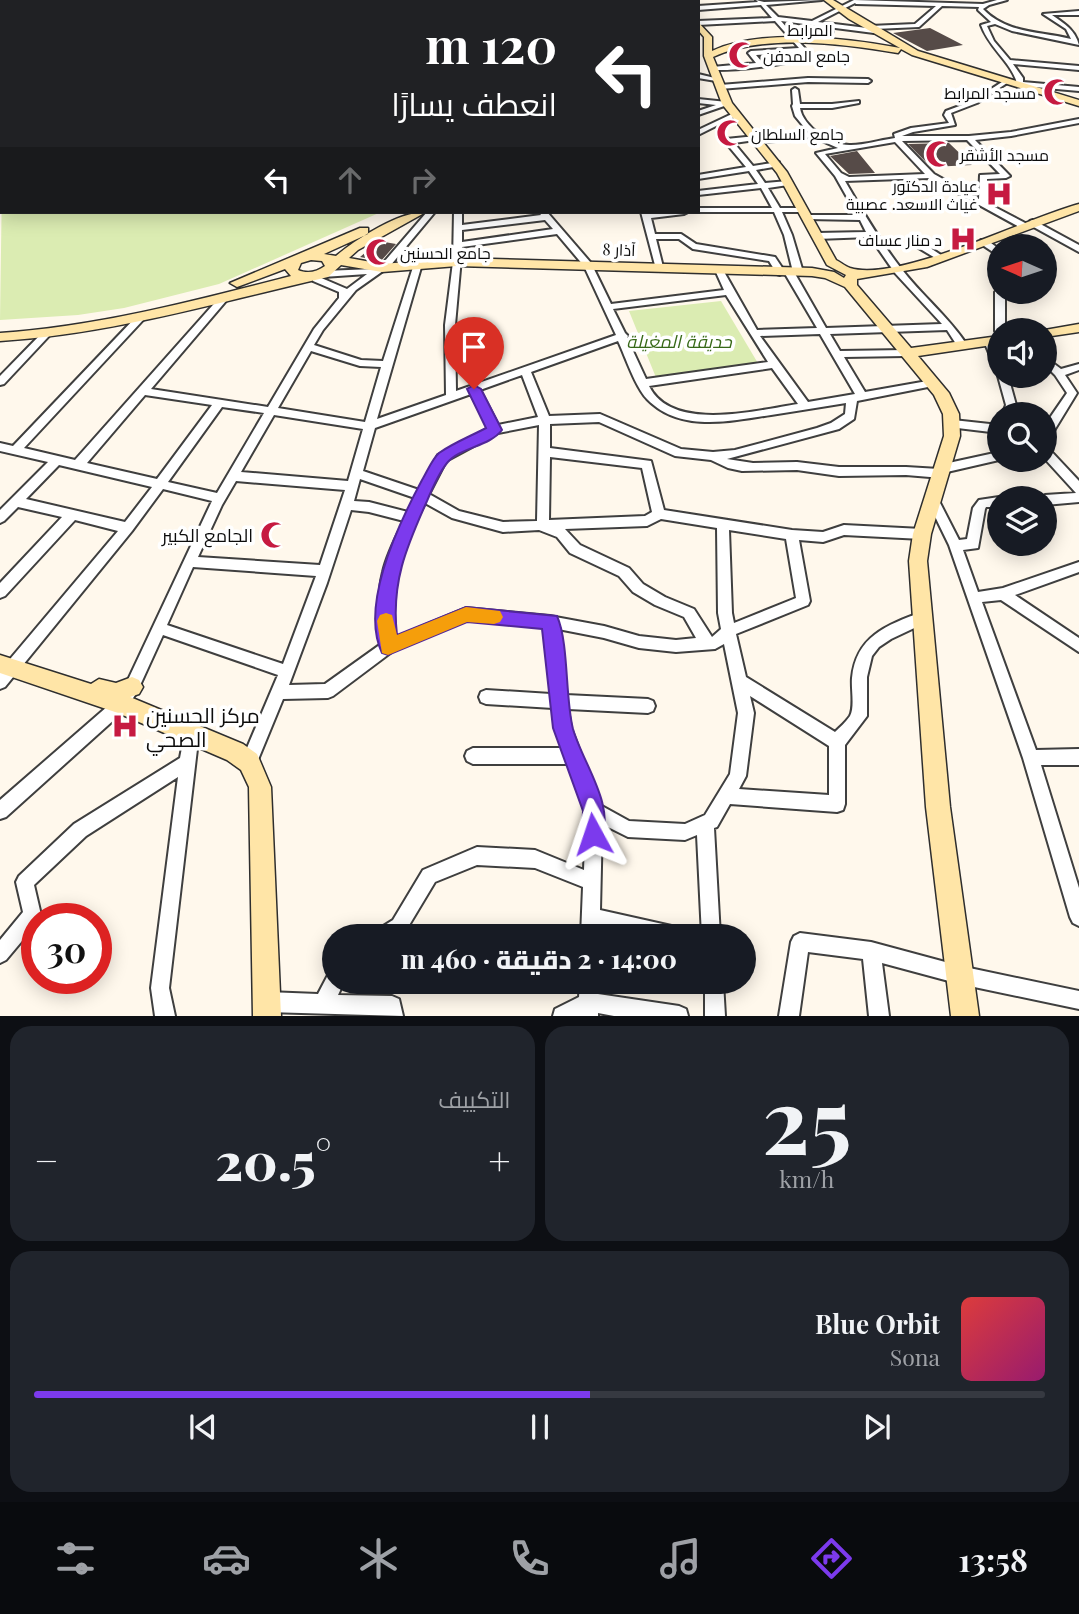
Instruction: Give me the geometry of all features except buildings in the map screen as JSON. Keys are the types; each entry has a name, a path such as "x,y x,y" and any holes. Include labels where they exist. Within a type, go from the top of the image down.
{"main road":[{"path":"828,0 874,31 915,53 1079,103"},
{"path":"729,37 772,40 789,32"},
{"path":"705,43 727,104 776,164 831,262 840,270 858,274 898,271 1079,207"},
{"name":"المرابط","path":"705,43 720,49 737,45 860,44 915,53"},
{"path":"0,326 58,322 132,312 224,288 310,256 401,214"},
{"path":"0,337 46,334 139,318 223,299 322,269 354,247 416,214"},
{"path":"354,247 350,257 356,265"},
{"name":"8 آذار","path":"310,256 322,269 356,265 382,268 457,262 813,272 837,278 852,288"},
{"path":"296,261 291,271 322,269"},
{"path":"813,272 823,270 831,262"},
{"path":"858,274 849,279 852,288 883,328 933,383 947,403 953,424 943,471 922,534 918,561 938,807 965,1016"},
{"path":"1057,331 1079,328"},
{"path":"906,353 987,339"},
{"path":"6,666 127,696 249,762 260,787 267,1009"}],"street":[{"path":"700,8 813,0 828,16"},
{"path":"789,32 814,23 857,1 984,6 1004,0"},
{"path":"700,76 716,79 794,72 809,56 760,2"},
{"path":"767,10 819,4"},
{"path":"789,32 874,31 917,26 941,4"},
{"path":"719,6 736,21"},
{"path":"984,6 980,9 994,23 1013,30 1078,42"},
{"path":"1078,42 1068,28 1046,14 1079,13"},
{"path":"700,24 774,19 874,31"},
{"path":"994,23 984,25 986,33 1005,62 1015,69 1020,85 1079,89"},
{"path":"1068,28 1079,26"},
{"path":"751,53 802,46"},
{"path":"739,48 751,53 761,65"},
{"path":"1005,62 1079,68"},
{"path":"716,79 761,65 868,82"},
{"path":"1048,76 1049,86"},
{"path":"884,142 911,130 953,124 948,112 975,102 1005,82"},
{"path":"795,90 795,106 803,125 814,135 847,148"},
{"path":"700,101 727,104"},
{"path":"795,106 832,106 857,102"},
{"path":"700,112 727,104"},
{"path":"700,132 734,115"},
{"path":"962,345 950,327 898,271 872,234 838,175 820,153 905,138 969,138 1011,134 1079,121"},
{"path":"789,272 789,232 752,168 729,141 814,135"},
{"path":"969,138 1006,176 983,177 983,204"},
{"path":"898,141 930,176 1079,249"},
{"path":"700,177 776,164"},
{"path":"713,175 724,209"},
{"path":"838,175 848,179 930,176"},
{"path":"700,192 788,183"},
{"path":"700,210 778,209 805,214 863,218"},
{"path":"0,811 127,696 220,498 319,329 364,279 382,268 430,214"},
{"path":"451,398 450,325 457,262 458,214"},
{"path":"458,228 545,214 588,265 610,307 647,392 659,404 676,413 696,418 726,418 806,407 933,383"},
{"path":"645,214 659,267"},
{"path":"457,245 559,231"},
{"path":"817,236 872,234"},
{"path":"388,647 386,616 389,573 411,518 442,458 495,430 545,420 600,418 679,453 713,456 735,454 835,426 850,416 857,398 837,354 789,272 772,259 693,246 681,237 652,236"},
{"path":"915,242 940,257"},
{"path":"249,762 280,692 324,571 418,264"},
{"path":"322,269 363,273 382,268"},
{"path":"322,269 344,291 344,300"},
{"path":"719,270 754,333 806,407"},
{"path":"610,307 729,292"},
{"path":"78,465 223,299"},
{"path":"15,451 139,318"},
{"path":"754,333 950,327"},
{"path":"1,380 46,334"},
{"path":"143,391 368,426 623,336"},
{"path":"309,346 360,363 386,364"},
{"path":"837,354 906,353"},
{"path":"643,383 776,364"},
{"path":"1057,414 1072,393 1059,373 1079,368"},
{"path":"525,371 545,420 543,527"},
{"path":"474,389 495,430"},
{"path":"6,666 128,528 220,402"},
{"path":"953,424 987,428"},
{"path":"0,447 220,498"},
{"path":"546,452 647,464 659,514"},
{"path":"713,456 722,463 739,466 795,466 845,472 943,471 987,459"},
{"path":"0,518 57,460"},
{"path":"1057,465 1079,489"},
{"path":"356,473 422,496 456,515 503,527 647,521 659,514 792,535 822,537 844,530 922,534"},
{"path":"234,476 352,486"},
{"path":"1057,499 1079,496"},
{"path":"933,500 955,545 1031,758 1079,917"},
{"path":"17,502 128,528"},
{"path":"955,545 967,547 973,544 979,509 983,503 987,503"},
{"path":"346,505 369,507 411,518"},
{"path":"0,592 72,515"},
{"path":"594,811 628,829 685,832 711,821 738,776 746,713 726,613 723,524"},
{"path":"543,527 561,533 575,548 624,572 638,587 660,601 689,613 707,644"},
{"path":"280,692 328,691 388,647 466,614 550,622 639,642 676,646 715,643 729,631 803,601 792,535"},
{"path":"192,562 324,571"},
{"path":"973,598 1003,594 1079,568"},
{"path":"1003,594 1079,646"},
{"path":"726,796 837,804 837,742 859,716 860,660 873,642 891,630 922,618"},
{"path":"550,622 563,728 594,811 591,924"},
{"path":"159,628 287,672"},
{"path":"739,681 837,742"},
{"path":"486,697 648,706"},
{"path":"165,1016 160,988 191,732"},
{"path":"473,755 573,756"},
{"path":"1031,758 1079,757"},
{"path":"0,954 32,915 25,882 80,830 186,763"},
{"path":"705,824 710,924"},
{"path":"400,924 429,876 477,856 535,859 592,882"},
{"path":"591,917 622,924"},
{"path":"789,1016 800,942 871,951 960,975 1079,1000"},
{"path":"871,951 878,1016"},
{"path":"324,1002 328,994"},
{"path":"714,994 715,1016"},
{"path":"267,1009 324,1002 392,1006 393,1016"},
{"path":"562,1016 588,1009 679,1016"}],"green space":[{"path":"2,214 376,214 219,284 124,308 78,315 0,320"},
{"name":"حديقة المغيلة","path":"721,301 759,365 657,380 629,311"}],"slow traffic":[{"path":"386,621 388,647 466,614 494,617"}],"place":[{"name":"جامع المدفن","path":"742,55"},
{"name":"مسجد المرابط","path":"1057,92"},
{"name":"جامع السلطان","path":"730,133"},
{"name":"مسجد الأشقر","path":"939,154"},
{"name":"عيادة الدكتور غياث الاسعد. عصبية","path":"999,194"},
{"name":"د منار عساف","path":"963,239"},
{"name":"جامع الحسنين","path":"379,252"},
{"name":"الجامع الكبير","path":"274,535"},
{"name":"مركز الحسنين الصحي","path":"125,726"}],"route":[{"path":"474,389 495,430 442,458 422,496 399,544 389,573 386,616 388,647 466,614 550,622 563,728 594,811 593,834"}]}
